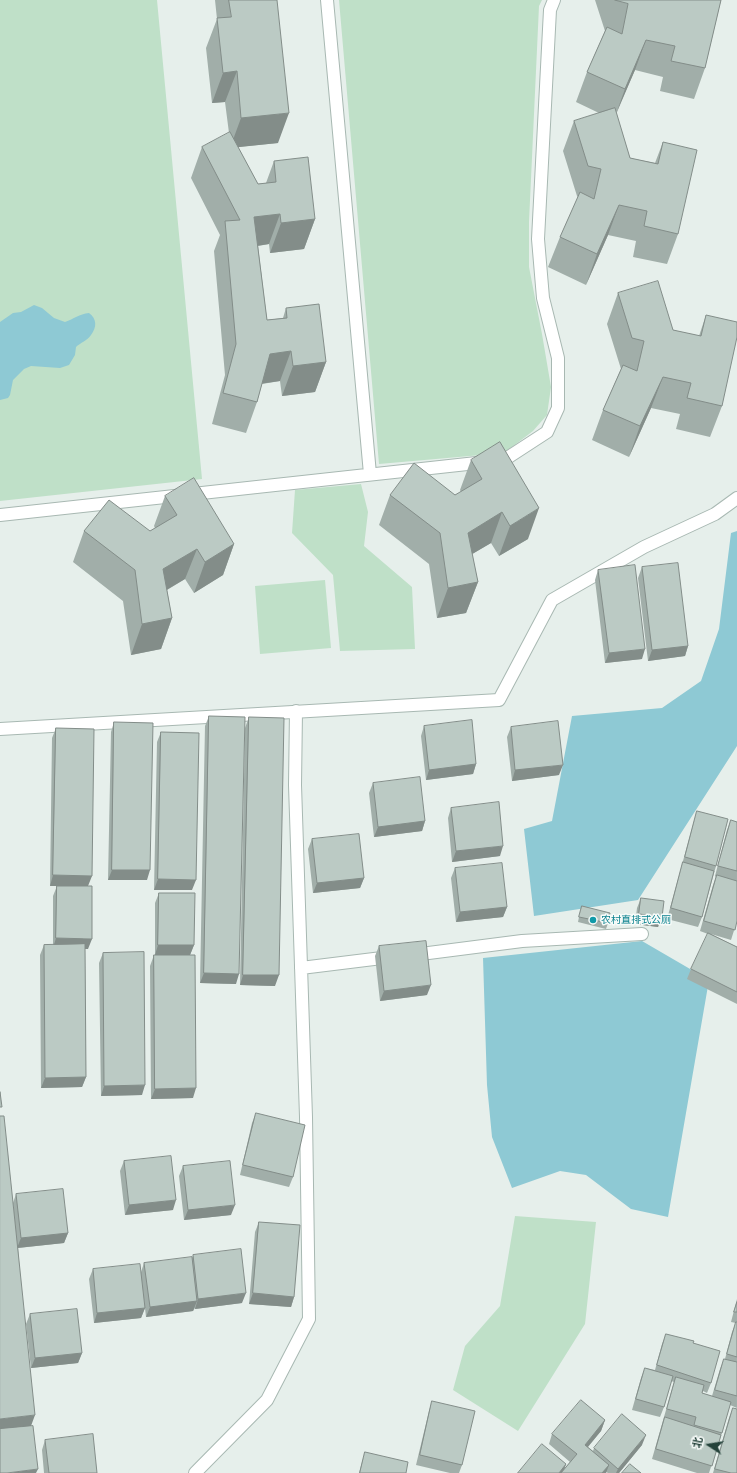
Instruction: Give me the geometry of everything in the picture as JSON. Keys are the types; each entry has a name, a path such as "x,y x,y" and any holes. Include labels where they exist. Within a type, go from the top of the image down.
{"street":[{"path":"327,0 370,474"},
{"path":"0,515 504,460 547,432 558,408 558,358 543,298 538,239 550,10 554,0"},
{"path":"0,729 499,700 552,600 644,547 714,514 737,498"},
{"path":"195,1473 267,1400 309,1319 306,1117 295,785 296,712"},
{"path":"301,968 522,942 642,934"}],"green space":[{"path":"0,0 157,0 202,479 0,501"},
{"path":"339,0 542,0 539,6 529,222 529,267 551,387 547,415 533,431 504,453 379,464"},
{"path":"361,484 368,512 364,546 412,587 415,649 340,651 333,575 292,533 295,490"},
{"path":"325,580 331,648 260,654 255,586"},
{"path":"515,1216 596,1222 585,1324 518,1431 453,1390 465,1346 500,1306"}],"water":[{"path":"34,305 42,308 54,318 65,322 79,315 89,313 95,320 93,332 90,337 76,347 75,355 69,365 60,368 31,366 24,369 13,380 8,398 0,400 0,322 13,313 21,312"},
{"path":"737,531 737,746 638,900 534,916 524,829 552,821 572,716 662,708 701,681 719,629 731,533"},
{"path":"642,941 709,980 668,1217 631,1209 586,1175 560,1171 512,1188 492,1137 487,1085 483,958"}],"building":[{"path":"229,0 277,0 289,113 241,118 237,71 223,73 217,18 231,17"},
{"path":"615,0 721,0 705,68 671,61 675,46 646,40 625,89 587,72 607,27 622,34 628,4"},
{"path":"615,108 630,158 658,164 663,142 697,150 678,234 644,226 647,211 619,205 597,254 560,237 580,192 594,199 601,169 588,166 574,121"},
{"path":"230,132 258,184 276,182 274,161 308,157 315,219 281,223 280,214 254,217 267,320 287,318 286,308 319,304 326,362 293,366 291,351 270,354 257,402 223,393 236,344 225,221 240,220 202,147"},
{"path":"658,281 673,330 701,336 706,315 737,322 737,337 722,406 687,398 691,383 663,377 640,426 603,410 623,365 637,371 644,341 632,338 618,293"},
{"path":"500,442 539,508 510,526 502,512 468,533 478,582 448,588 440,533 390,495 414,463 455,495 482,479 471,460"},
{"path":"194,478 234,544 205,562 197,549 163,569 172,618 142,624 135,570 84,531 109,500 150,531 177,515 165,496"},
{"path":"678,563 688,646 652,650 642,567"},
{"path":"635,565 645,649 609,653 598,570"},
{"path":"209,716 245,717 239,974 204,973"},
{"path":"249,717 284,718 279,975 243,975"},
{"path":"472,720 476,764 429,770 424,726"},
{"path":"558,721 563,765 515,770 511,727"},
{"path":"114,722 153,723 150,870 112,870"},
{"path":"56,728 94,729 92,876 53,875"},
{"path":"161,732 199,733 196,880 158,879"},
{"path":"420,777 425,821 378,827 373,783"},
{"path":"499,802 503,846 456,851 451,808"},
{"path":"697,811 728,819 716,866 685,857"},
{"path":"731,820 737,822 737,871 718,866"},
{"path":"359,834 364,878 317,883 312,839"},
{"path":"683,862 714,871 702,917 671,908"},
{"path":"502,863 507,907 460,912 455,868"},
{"path":"717,875 737,881 737,921 735,930 704,921"},
{"path":"57,886 92,886 92,939 56,938"},
{"path":"159,893 195,893 194,945 158,945"},
{"path":"641,898 664,901 662,917 639,914"},
{"path":"582,906 610,913 608,923 579,917"},
{"path":"708,933 737,947 737,992 691,969"},
{"path":"426,941 431,985 384,991 379,946"},
{"path":"85,944 86,1077 45,1078 44,945"},
{"path":"144,952 145,1085 104,1086 103,953"},
{"path":"154,955 195,955 196,1088 155,1089"},
{"path":"0,1092 2,1107 0,1107"},
{"path":"256,1113 305,1125 293,1177 243,1165"},
{"path":"0,1116 4,1116 35,1415 0,1419"},
{"path":"171,1156 176,1200 129,1205 124,1161"},
{"path":"230,1161 235,1205 188,1210 183,1166"},
{"path":"63,1189 68,1233 21,1238 16,1194"},
{"path":"259,1222 300,1225 294,1297 253,1293"},
{"path":"241,1249 246,1293 198,1299 193,1255"},
{"path":"192,1257 197,1301 150,1307 144,1263"},
{"path":"140,1264 145,1308 97,1313 93,1269"},
{"path":"737,1302 737,1312 734,1312"},
{"path":"77,1309 82,1353 35,1358 30,1314"},
{"path":"737,1322 737,1357 727,1354"},
{"path":"666,1334 694,1341 693,1343 720,1351 711,1383 657,1365"},
{"path":"724,1359 737,1362 737,1396 715,1390"},
{"path":"645,1368 673,1376 664,1407 636,1399"},
{"path":"676,1377 704,1385 702,1393 731,1402 722,1433 694,1425 696,1417 667,1409"},
{"path":"581,1400 605,1420 585,1445 609,1465 602,1473 561,1473 577,1454 552,1434"},
{"path":"432,1401 475,1411 462,1465 420,1455"},
{"path":"733,1408 737,1409 737,1473 715,1469"},
{"path":"622,1414 646,1435 618,1469 594,1448"},
{"path":"665,1417 721,1435 712,1466 656,1449"},
{"path":"33,1426 38,1469 0,1473 0,1429"},
{"path":"93,1434 97,1473 49,1473 45,1440"},
{"path":"542,1444 566,1464 559,1473 518,1473"},
{"path":"365,1452 408,1462 406,1473 360,1473"},
{"path":"630,1464 641,1473 622,1473"}],"place":[{"name":"农村直排式公厕","path":"593,920"}]}
